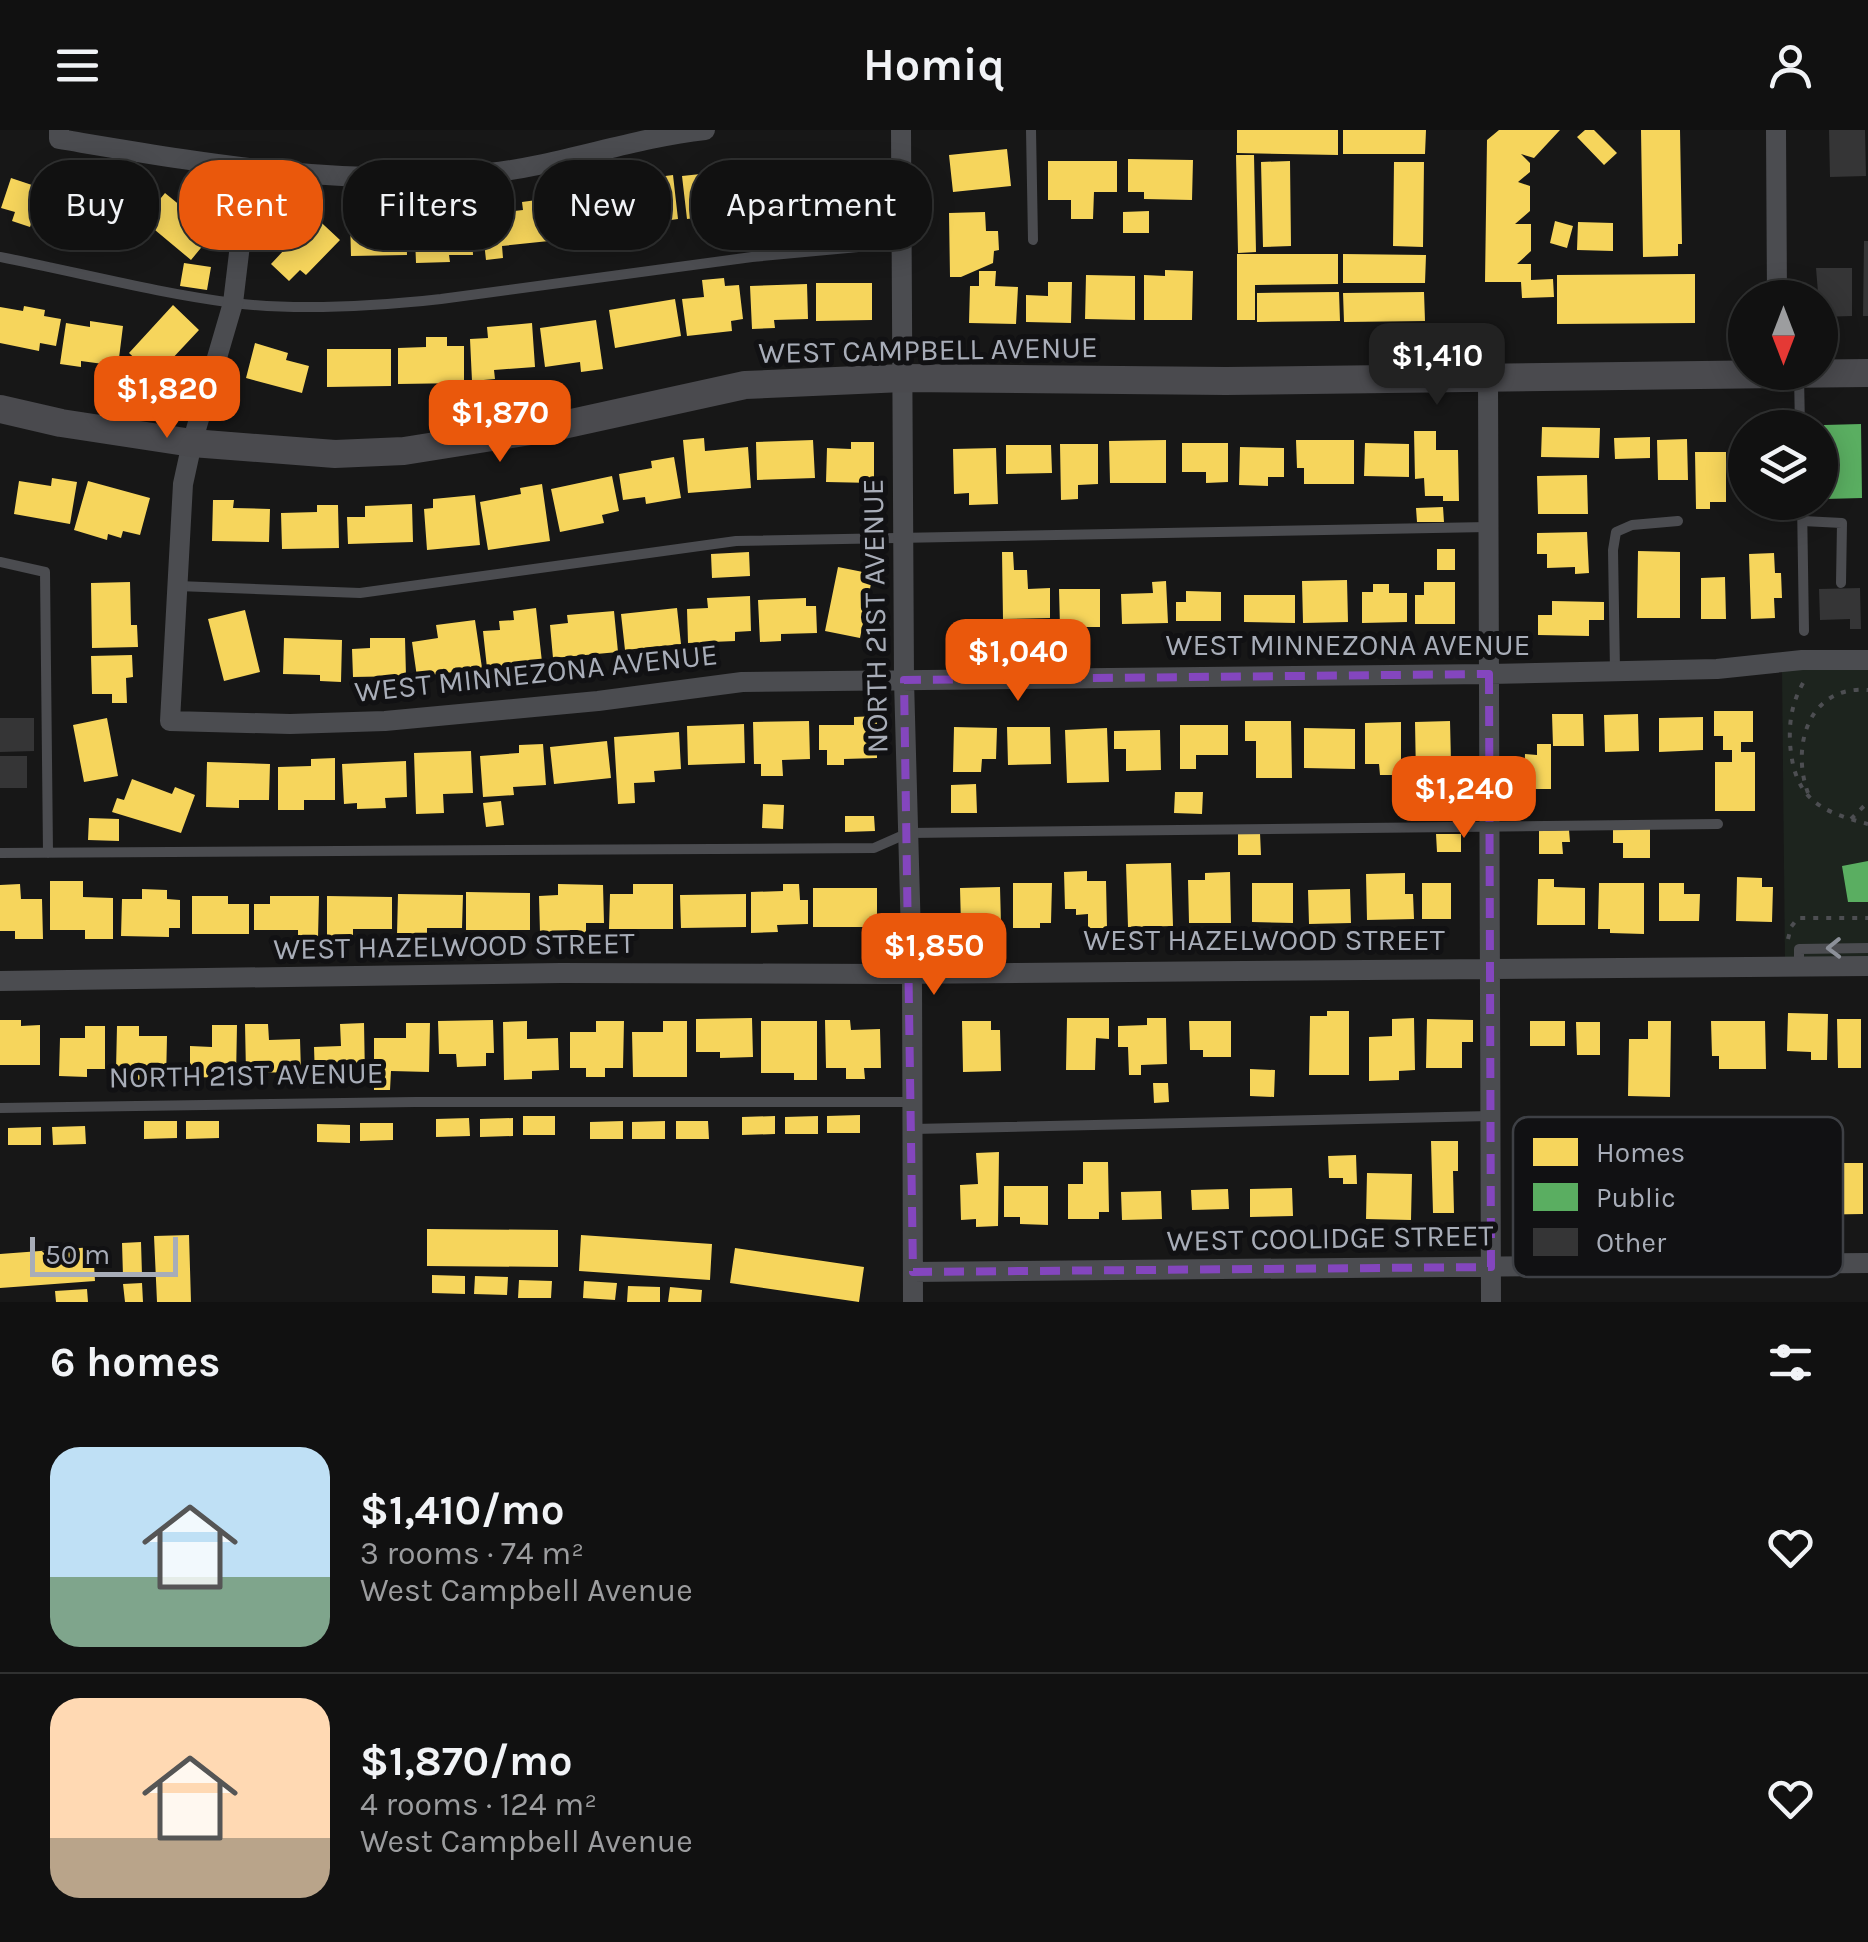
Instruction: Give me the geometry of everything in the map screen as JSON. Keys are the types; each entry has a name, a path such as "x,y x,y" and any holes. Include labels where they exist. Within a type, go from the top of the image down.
{"street":[{"path":"323,175 404,180 493,172 704,130"},
{"name":"NORTH 21ST AVENUE","path":"901,130 901,160"},
{"path":"1776,130 1776,280"},
{"path":"59,134 197,160"},
{"path":"176,586 183,484 233,303 240,250"},
{"name":"NORTH 21ST AVENUE","path":"902,250 913,1302"},
{"name":"WEST CAMPBELL AVENUE","path":"1838,373 1868,373"},
{"name":"WEST CAMPBELL AVENUE","path":"0,408 61,423 192,443 335,454 404,452 548,428 744,385 903,378 1488,379 1728,374"},
{"path":"1488,379 1491,1302"},
{"name":"WEST MINNEZONA AVENUE","path":"176,586 170,721 385,721 742,682 1615,672 1717,669 1802,660 1868,660"},
{"name":"WEST HAZELWOOD STREET","path":"0,980 1490,969 1796,955 1868,966"},
{"name":"WEST COOLIDGE STREET","path":"1843,1263 1868,1263"},
{"name":"WEST COOLIDGE STREET","path":"913,1272 1513,1267"}],"lane":[{"path":"1031,130 1033,240"},
{"path":"0,257 233,303 401,303 827,250"},
{"path":"1615,672 1616,532 1632,525 1678,521"},
{"path":"1804,631 1803,521 1842,522 1842,583"},
{"path":"176,586 360,593 736,541 1488,527"},
{"path":"0,562 45,572 48,853"},
{"path":"0,853 874,848 908,833 1718,824"},
{"path":"1796,955 1868,948"},
{"name":"NORTH 21ST AVENUE","path":"0,1108 414,1102 912,1102"},
{"path":"912,1129 1490,1116"}],"path":[{"path":"1803,683 1790,714 1795,779 1810,799 1831,813 1868,824"},
{"path":"1810,799 1801,772 1800,751 1809,721 1839,695 1868,690"},
{"path":"1851,819 1868,802"},
{"path":"1833,911 1833,918"},
{"path":"1796,955 1789,932 1798,918 1868,918"}],"highlighted area":[{"path":"1489,674 1491,1267 913,1272 904,680"}],"shaded area":[{"path":"1782,670 1868,670 1868,963 1785,964"}],"building: Homes":[{"path":"1237,130 1338,130 1338,155 1237,153"},
{"path":"1343,130 1426,130 1425,154 1343,154"},
{"path":"1499,130 1560,130 1534,158 1521,154 1530,163 1530,172 1518,182 1530,186 1530,211 1515,224 1531,224 1531,251 1517,264 1531,264 1531,280 1553,279 1554,297 1522,298 1521,282 1485,282 1487,140"},
{"path":"1585,130 1594,130 1617,153 1604,165 1577,137"},
{"path":"1641,130 1680,130 1682,244 1678,244 1678,256 1643,257"},
{"path":"1007,149 1011,186 953,192 949,155"},
{"path":"1236,155 1254,155 1256,252 1238,253"},
{"path":"1128,159 1193,160 1192,200 1144,199 1144,192 1128,192"},
{"path":"1048,161 1117,161 1117,192 1094,192 1093,219 1071,219 1071,200 1048,200"},
{"path":"1290,161 1291,246 1263,247 1261,162"},
{"path":"1394,162 1424,162 1423,247 1393,246"},
{"path":"671,175 678,219 671,220"},
{"path":"691,175 691,218 687,219 682,176"},
{"path":"11,178 30,184 30,227 12,221 15,212 1,208"},
{"path":"165,193 179,204 179,250 159,233 159,200"},
{"path":"534,200 534,243 514,245 514,211 523,210 522,202"},
{"path":"1149,211 1149,233 1123,233 1123,212"},
{"path":"985,212 986,231 998,231 999,250 994,251 993,263 961,277 950,277 949,213"},
{"path":"1555,221 1573,226 1567,248 1550,243"},
{"path":"1578,222 1613,223 1613,251 1577,250"},
{"path":"323,224 340,240 306,275 300,270 289,281 271,264 284,250 323,250"},
{"path":"179,250 199,250 191,260"},
{"path":"351,250 407,250 407,255 351,256"},
{"path":"416,250 473,250 473,255 449,255 450,262 416,263"},
{"path":"485,250 502,250 503,258 486,260"},
{"path":"1237,254 1338,254 1338,284 1255,285 1255,320 1237,320"},
{"path":"1343,254 1426,255 1425,283 1343,283"},
{"path":"184,263 211,267 207,290 180,286"},
{"path":"1165,270 1193,271 1192,320 1144,320 1144,275 1165,276"},
{"path":"979,271 996,271 995,286 1018,287 1016,324 969,323 970,286 979,286"},
{"path":"1695,274 1695,323 1557,324 1557,275"},
{"path":"1086,275 1135,276 1135,320 1085,319"},
{"path":"724,278 725,286 739,285 743,319 731,321 732,331 687,336 682,299 704,297 702,280"},
{"path":"1048,282 1072,282 1071,323 1026,322 1026,295 1048,296"},
{"path":"816,283 872,283 872,320 816,321"},
{"path":"807,284 808,319 774,320 775,328 752,329 750,286"},
{"path":"1339,292 1340,321 1257,322 1257,293"},
{"path":"1424,292 1425,321 1344,322 1343,293"},
{"path":"675,299 681,336 615,348 609,310"},
{"path":"173,305 199,330 155,377 129,353"},
{"path":"24,306 45,310 44,316 61,319 56,346 40,343 39,351 0,343 0,307 23,311"},
{"path":"596,320 603,369 581,372 580,362 545,367 540,328"},
{"path":"90,321 123,326 118,366 81,361 81,367 60,364 66,323 90,327"},
{"path":"532,323 535,367 494,370 495,379 472,381 470,339 488,338 487,327"},
{"path":"426,337 447,337 447,346 464,346 464,383 398,384 398,348 426,347"},
{"path":"255,343 288,353 286,360 309,366 302,393 246,378"},
{"path":"327,349 391,349 391,386 327,387"},
{"path":"1542,427 1600,428 1599,458 1541,457"},
{"path":"1414,431 1436,431 1436,450 1458,450 1459,501 1425,496 1424,478 1415,479"},
{"path":"1650,437 1650,458 1615,459 1614,438"},
{"path":"704,438 705,451 748,447 751,488 688,493 683,440"},
{"path":"1687,439 1688,480 1658,480 1657,440"},
{"path":"813,440 815,478 757,480 756,442"},
{"path":"1166,440 1166,483 1110,483 1109,441"},
{"path":"1296,440 1354,440 1354,484 1304,484 1304,468 1297,468"},
{"path":"851,442 874,442 874,483 826,482 827,448 851,449"},
{"path":"1182,443 1228,443 1228,482 1206,483 1206,472 1182,472"},
{"path":"1365,443 1409,444 1409,477 1364,476"},
{"path":"1060,444 1098,444 1098,484 1078,485 1078,499 1061,500"},
{"path":"1006,445 1051,445 1052,473 1006,474"},
{"path":"1240,447 1284,448 1284,477 1268,477 1268,486 1239,485"},
{"path":"996,448 998,504 969,505 969,493 954,494 953,449"},
{"path":"1695,452 1726,452 1726,502 1710,502 1710,509 1696,509"},
{"path":"674,457 681,498 646,504 645,497 623,500 619,474 652,468 651,461"},
{"path":"1587,475 1588,514 1538,514 1537,476"},
{"path":"612,476 619,511 602,515 604,523 560,532 551,489"},
{"path":"52,478 77,482 70,524 14,514 19,481 51,486"},
{"path":"88,481 150,498 140,535 123,531 121,538 108,534 107,540 74,530"},
{"path":"542,484 550,541 488,550 480,502 521,494 520,488"},
{"path":"475,495 480,545 427,550 424,509 433,508 433,499"},
{"path":"213,500 234,500 233,508 270,509 269,542 212,541"},
{"path":"412,504 413,542 348,544 347,517 365,517 365,506"},
{"path":"317,505 338,505 339,548 282,549 281,513 317,512"},
{"path":"1443,507 1444,522 1417,522 1416,508"},
{"path":"1587,532 1589,573 1575,574 1575,567 1547,568 1547,554 1537,554 1537,533"},
{"path":"1437,549 1455,549 1455,570 1437,570"},
{"path":"1638,551 1680,552 1680,618 1637,618"},
{"path":"749,552 750,576 712,578 711,554"},
{"path":"1002,552 1013,552 1014,570 1027,570 1028,589 1050,588 1050,618 1003,619"},
{"path":"1774,553 1775,573 1781,573 1782,598 1774,598 1775,618 1751,619 1749,554"},
{"path":"838,567 873,574 860,638 825,631"},
{"path":"1725,577 1726,619 1701,619 1701,578"},
{"path":"1347,580 1348,622 1303,623 1302,581"},
{"path":"1166,581 1168,623 1122,624 1121,594 1153,593 1152,582"},
{"path":"130,582 131,625 137,625 138,647 92,648 91,583"},
{"path":"1424,582 1455,582 1455,624 1415,624 1415,595 1424,595"},
{"path":"1373,584 1389,584 1389,593 1407,593 1407,622 1362,623 1362,592 1373,592"},
{"path":"1059,589 1100,589 1100,627 1060,627"},
{"path":"1186,591 1221,592 1221,621 1176,621 1176,602 1186,602"},
{"path":"1244,595 1295,595 1295,623 1244,622"},
{"path":"750,596 751,631 735,632 735,641 688,643 687,609 708,608 707,598"},
{"path":"806,598 806,606 816,606 817,633 781,634 781,641 760,642 758,600"},
{"path":"1552,601 1604,602 1604,620 1589,620 1589,636 1538,635 1538,615 1552,615"},
{"path":"536,608 542,662 487,668 483,631 500,630 499,621 514,620 513,611"},
{"path":"677,608 681,644 625,650 621,614"},
{"path":"245,610 260,672 224,681 208,619"},
{"path":"614,611 618,652 553,658 550,625 568,623 567,615"},
{"path":"475,620 482,668 417,677 412,642 438,638 436,625"},
{"path":"284,638 342,640 341,682 320,681 320,675 283,674"},
{"path":"370,638 405,638 406,676 353,677 352,649 370,648"},
{"path":"132,655 133,677 126,678 127,703 112,703 112,694 92,694 91,656"},
{"path":"1714,711 1753,711 1753,742 1741,742 1741,752 1755,752 1755,811 1715,811 1715,762 1732,762 1732,750 1723,750 1723,736 1714,736"},
{"path":"1552,714 1583,714 1584,746 1553,746"},
{"path":"1638,714 1639,751 1605,752 1604,715"},
{"path":"877,716 877,758 844,759 844,765 827,765 827,750 819,750 819,725 854,725 854,717"},
{"path":"1703,717 1703,750 1659,752 1659,718"},
{"path":"107,718 118,776 84,782 73,725"},
{"path":"809,721 810,759 782,760 783,776 761,776 761,764 754,764 753,722"},
{"path":"1245,721 1291,721 1292,778 1256,778 1256,741 1245,741"},
{"path":"1450,721 1451,762 1427,763 1428,776 1416,777 1415,722"},
{"path":"1401,722 1401,775 1380,775 1379,764 1365,764 1365,723"},
{"path":"744,724 745,763 688,765 687,726"},
{"path":"1180,725 1228,725 1228,755 1196,755 1196,769 1180,769"},
{"path":"954,727 997,728 996,759 982,759 981,772 953,772"},
{"path":"1007,727 1050,727 1051,764 1008,765"},
{"path":"1107,728 1109,782 1067,783 1065,730"},
{"path":"1304,728 1355,729 1355,769 1304,768"},
{"path":"1160,730 1161,770 1126,771 1126,749 1114,749 1114,731"},
{"path":"679,732 681,769 654,771 655,782 634,783 635,803 618,804 614,737"},
{"path":"607,741 611,778 554,784 550,747"},
{"path":"543,744 546,785 513,787 514,795 483,797 480,756 519,753 519,745"},
{"path":"1537,744 1551,744 1551,789 1524,789 1525,754 1537,755"},
{"path":"471,751 473,793 443,794 444,813 416,814 414,753"},
{"path":"335,758 335,800 304,800 304,810 278,810 278,767 311,766 311,759"},
{"path":"406,761 407,797 385,798 386,808 357,809 357,803 344,804 342,764"},
{"path":"207,762 270,764 269,800 239,800 239,808 206,807"},
{"path":"132,779 172,794 175,787 195,795 181,833 112,812 117,798 124,800"},
{"path":"1444,779 1459,779 1459,799 1444,800"},
{"path":"976,784 977,813 951,813 951,785"},
{"path":"1175,792 1203,792 1202,814 1174,813"},
{"path":"501,801 504,825 486,827 483,803"},
{"path":"763,804 784,805 783,829 762,828"},
{"path":"845,816 874,816 875,831 845,832"},
{"path":"89,818 119,819 119,841 88,840"},
{"path":"1650,828 1650,858 1623,858 1623,843 1613,843 1613,829"},
{"path":"1569,830 1570,842 1562,842 1563,854 1539,854 1539,831"},
{"path":"1260,833 1261,855 1238,855 1238,834"},
{"path":"1436,834 1461,834 1461,852 1437,852"},
{"path":"1171,863 1173,926 1128,927 1126,864"},
{"path":"1087,871 1087,881 1106,881 1107,928 1088,928 1088,914 1076,915 1076,909 1065,909 1064,872"},
{"path":"1230,872 1231,923 1189,923 1188,880 1205,880 1205,873"},
{"path":"1405,873 1405,894 1413,894 1414,919 1367,920 1366,874"},
{"path":"1737,877 1762,878 1762,887 1773,887 1772,922 1736,921"},
{"path":"1538,879 1554,879 1554,887 1585,888 1585,925 1537,925"},
{"path":"50,881 83,881 83,897 113,898 113,939 85,939 85,930 50,930"},
{"path":"1013,883 1052,883 1051,923 1040,923 1040,928 1013,928"},
{"path":"1252,883 1293,883 1293,923 1252,922"},
{"path":"1422,883 1451,883 1451,919 1422,919"},
{"path":"1599,883 1644,883 1644,934 1598,929"},
{"path":"1659,883 1684,883 1684,894 1700,894 1699,921 1659,921"},
{"path":"20,884 21,899 42,899 43,939 15,939 15,931 0,931 0,885"},
{"path":"558,884 603,885 604,923 586,923 586,933 540,933 539,896 558,895"},
{"path":"633,884 673,884 673,929 609,929 610,894 633,894"},
{"path":"783,884 799,884 800,900 808,900 808,924 777,925 778,932 751,933 751,892 783,891"},
{"path":"1000,887 1001,924 961,925 960,888"},
{"path":"813,888 877,888 877,927 813,927"},
{"path":"142,889 167,890 167,899 180,900 180,928 169,928 169,937 121,936 122,899 142,899"},
{"path":"1350,889 1351,923 1309,924 1308,890"},
{"path":"466,892 530,893 530,930 466,930"},
{"path":"398,894 463,895 462,928 427,928 427,936 397,935"},
{"path":"746,894 746,927 681,928 680,895"},
{"path":"192,896 228,896 228,904 249,904 249,934 192,934"},
{"path":"270,896 319,896 318,938 298,938 298,930 254,930 254,904 270,904"},
{"path":"327,896 392,897 392,929 353,929 353,938 327,938"},
{"path":"1327,1011 1349,1011 1349,1075 1309,1075 1310,1016 1327,1016"},
{"path":"1788,1013 1828,1014 1827,1060 1811,1060 1811,1052 1787,1051"},
{"path":"752,1018 753,1057 720,1058 720,1052 696,1052 696,1019"},
{"path":"1067,1018 1109,1018 1109,1039 1096,1038 1095,1070 1066,1070"},
{"path":"1147,1018 1166,1018 1167,1064 1141,1065 1141,1075 1129,1075 1128,1047 1118,1047 1118,1026 1147,1025"},
{"path":"1414,1018 1415,1070 1399,1071 1399,1080 1369,1081 1369,1037 1392,1036 1392,1019"},
{"path":"1427,1019 1473,1020 1473,1042 1462,1042 1462,1068 1426,1068"},
{"path":"1837,1019 1861,1019 1861,1068 1838,1068"},
{"path":"0,1020 21,1020 21,1026 40,1025 40,1065 0,1065"},
{"path":"493,1020 494,1053 486,1053 486,1066 457,1067 456,1054 439,1054 438,1021"},
{"path":"825,1020 850,1020 851,1030 880,1029 881,1068 864,1068 865,1079 846,1079 846,1068 826,1068"},
{"path":"527,1021 527,1039 558,1038 559,1070 532,1071 532,1079 504,1080 503,1022"},
{"path":"596,1021 624,1021 623,1068 605,1068 605,1077 586,1077 586,1068 570,1068 570,1032 596,1032"},
{"path":"663,1021 687,1021 687,1077 633,1077 632,1032 663,1032"},
{"path":"761,1021 817,1021 817,1080 794,1080 794,1073 761,1073"},
{"path":"962,1021 991,1021 991,1030 1000,1030 1001,1071 963,1072"},
{"path":"1189,1021 1231,1021 1231,1057 1203,1057 1203,1050 1190,1050"},
{"path":"1530,1021 1565,1021 1565,1046 1530,1046"},
{"path":"1648,1021 1671,1021 1670,1097 1628,1096 1629,1039 1648,1039"},
{"path":"1711,1021 1765,1021 1766,1069 1719,1069 1719,1056 1712,1056"},
{"path":"1576,1022 1600,1022 1600,1055 1577,1055"},
{"path":"364,1023 365,1077 315,1078 314,1047 341,1046 340,1024"},
{"path":"406,1023 430,1023 429,1072 391,1071 390,1090 374,1090 374,1038 406,1038"},
{"path":"245,1024 268,1024 269,1040 300,1039 301,1072 246,1073"},
{"path":"212,1025 237,1025 236,1078 190,1077 190,1046 212,1047"},
{"path":"85,1026 105,1026 105,1069 87,1069 87,1077 59,1076 60,1038 85,1038"},
{"path":"117,1026 139,1026 139,1036 167,1036 166,1082 135,1082 135,1071 116,1070"},
{"path":"1250,1069 1275,1070 1274,1097 1250,1096"},
{"path":"1153,1083 1168,1083 1169,1102 1154,1103"},
{"path":"860,1115 860,1133 827,1133 827,1116"},
{"path":"523,1116 555,1116 555,1135 523,1135"},
{"path":"775,1116 775,1134 742,1135 742,1117"},
{"path":"818,1116 818,1134 785,1134 785,1117"},
{"path":"469,1118 470,1136 436,1137 436,1119"},
{"path":"513,1118 513,1136 480,1137 480,1119"},
{"path":"144,1121 177,1121 177,1138 144,1139"},
{"path":"186,1121 219,1121 219,1138 186,1139"},
{"path":"623,1121 623,1139 590,1139 590,1122"},
{"path":"665,1121 665,1139 632,1139 632,1122"},
{"path":"676,1121 708,1121 709,1139 676,1139"},
{"path":"360,1123 393,1123 393,1140 360,1141"},
{"path":"317,1124 350,1125 350,1143 317,1142"},
{"path":"85,1126 86,1144 53,1145 52,1127"},
{"path":"41,1127 41,1145 8,1145 8,1128"},
{"path":"1431,1141 1458,1141 1458,1171 1453,1171 1454,1213 1433,1213"},
{"path":"999,1152 998,1226 976,1227 976,1219 961,1220 960,1185 978,1184 976,1153"},
{"path":"1356,1155 1357,1184 1329,1178 1328,1156"},
{"path":"1083,1162 1108,1162 1109,1212 1099,1212 1099,1219 1068,1219 1068,1184 1083,1184"},
{"path":"1843,1163 1863,1163 1863,1214 1843,1214"},
{"path":"1367,1173 1412,1174 1411,1220 1366,1219"},
{"path":"1004,1186 1048,1186 1048,1225 1020,1224 1020,1217 1004,1217"},
{"path":"1292,1188 1293,1216 1250,1217 1250,1189"},
{"path":"1228,1189 1229,1209 1192,1210 1191,1190"},
{"path":"1161,1191 1162,1219 1122,1220 1121,1192"},
{"path":"427,1229 558,1230 558,1267 427,1266"},
{"path":"189,1235 191,1302 157,1302 154,1236"},
{"path":"581,1235 712,1244 710,1280 579,1271"},
{"path":"141,1242 142,1275 123,1276 122,1243"},
{"path":"93,1247 95,1281 0,1288 0,1254"},
{"path":"735,1248 864,1267 859,1302 730,1283"},
{"path":"432,1275 465,1276 465,1294 432,1293"},
{"path":"475,1276 508,1277 507,1295 474,1294"},
{"path":"519,1280 552,1281 551,1298 518,1298"},
{"path":"584,1281 617,1283 615,1300 583,1298"},
{"path":"142,1283 143,1302 125,1302 123,1284"},
{"path":"628,1286 660,1287 660,1302 627,1302"},
{"path":"670,1287 702,1290 701,1302 668,1302"},
{"path":"87,1289 88,1302 56,1302 55,1291"}],"building: Public":[{"path":"1861,424 1862,498 1838,499 1838,425"},
{"path":"1868,861 1868,902 1848,902 1842,866"}],"building: Other":[{"path":"1829,130 1865,130 1866,176 1830,177"},
{"path":"1864,241 1868,241 1868,316 1863,316"},
{"path":"1816,268 1852,268 1852,316 1838,316 1838,280 1817,280"},
{"path":"1860,588 1861,629 1850,629 1850,619 1820,620 1819,589"},
{"path":"0,718 34,718 34,751 0,752"},
{"path":"0,756 27,756 27,788 0,788"}]}
